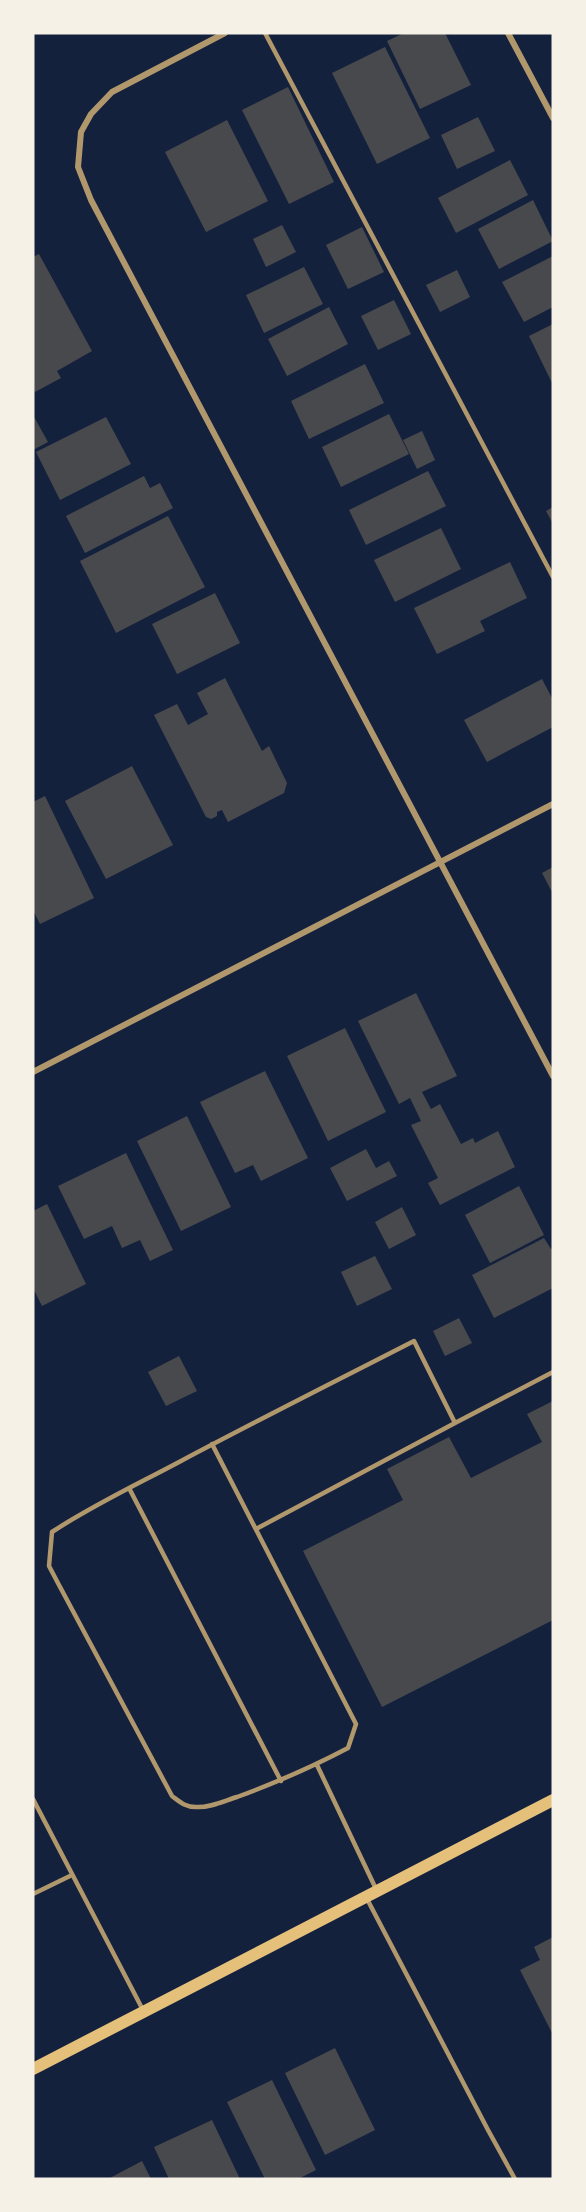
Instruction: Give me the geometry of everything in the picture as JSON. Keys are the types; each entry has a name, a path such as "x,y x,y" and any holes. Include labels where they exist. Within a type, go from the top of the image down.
{"main road":[{"path":"33,2069 553,1800"}],"street":[{"path":"225,33 112,92 91,114 81,132 78,167 91,200 553,1076"},
{"path":"508,33 553,118"},
{"path":"33,1072 553,804"}],"lane":[{"path":"265,33 553,577"},
{"path":"212,1444 356,1724 348,1748 317,1765 281,1781 217,1804 199,1808 184,1805 172,1796 49,1566 52,1532 212,1444 414,1341 455,1423"},
{"path":"256,1529 553,1372"},
{"path":"129,1488 281,1781"},
{"path":"317,1765 372,1894 488,2130 515,2179"},
{"path":"33,1799 144,2012"},
{"path":"33,1894 72,1875"}],"building":[{"path":"404,33 445,33 471,85 420,109 387,41"},
{"path":"385,47 430,138 377,164 332,73"},
{"path":"288,87 334,182 289,204 242,110"},
{"path":"478,117 495,151 457,169 441,135"},
{"path":"227,120 268,201 206,232 165,152"},
{"path":"510,160 528,195 456,233 438,198"},
{"path":"533,200 553,241 499,269 478,229"},
{"path":"282,225 296,252 266,267 253,239"},
{"path":"362,227 384,272 348,289 326,245"},
{"path":"39,254 92,351 57,371 61,378 35,392 33,388 33,257"},
{"path":"553,256 553,307 524,322 502,282"},
{"path":"304,267 323,304 264,333 246,295"},
{"path":"457,270 470,297 440,312 426,285"},
{"path":"394,300 411,334 378,350 361,316"},
{"path":"329,307 348,344 287,376 268,339"},
{"path":"553,324 553,385 529,336"},
{"path":"365,364 384,403 309,439 291,401"},
{"path":"389,414 409,454 341,487 322,447"},
{"path":"33,415 48,442 33,450"},
{"path":"106,417 131,464 60,500 36,452"},
{"path":"422,431 435,460 417,469 403,440"},
{"path":"428,471 446,506 366,545 349,510"},
{"path":"144,476 150,488 160,483 173,508 85,553 66,516"},
{"path":"553,507 553,524 546,511"},
{"path":"168,516 205,587 116,633 80,561"},
{"path":"441,528 461,569 395,602 374,560"},
{"path":"510,562 527,598 480,621 485,631 437,654 414,608"},
{"path":"215,593 240,643 177,674 152,624"},
{"path":"225,678 262,751 269,746 287,783 284,793 228,822 222,810 211,819 206,817 154,715 177,704 188,725 208,714 197,693"},
{"path":"542,679 553,700 553,727 487,762 464,720"},
{"path":"132,766 173,845 106,879 65,801"},
{"path":"45,796 94,898 40,924 33,910 33,802"},
{"path":"553,867 553,894 542,873"},
{"path":"416,993 457,1076 422,1092 431,1109 440,1104 461,1144 473,1138 475,1143 498,1131 515,1167 440,1205 428,1183 438,1178 411,1125 421,1121 410,1098 399,1104 358,1021"},
{"path":"345,1028 386,1112 328,1141 287,1056"},
{"path":"265,1071 308,1158 261,1181 253,1165 235,1173 200,1102"},
{"path":"187,1116 231,1207 181,1231 137,1141"},
{"path":"366,1149 376,1168 389,1161 397,1176 347,1201 330,1168"},
{"path":"126,1153 173,1250 150,1261 140,1240 122,1248 112,1226 84,1239 58,1186"},
{"path":"519,1186 544,1235 490,1263 465,1215"},
{"path":"47,1204 86,1284 42,1306 33,1288 33,1211"},
{"path":"402,1207 416,1235 389,1249 375,1222"},
{"path":"544,1238 551,1249 553,1248 553,1288 494,1318 472,1275"},
{"path":"375,1256 392,1289 357,1306 341,1272"},
{"path":"459,1318 472,1343 445,1356 433,1331"},
{"path":"179,1356 197,1391 166,1406 148,1372"},
{"path":"553,1401 553,1620 382,1707 303,1551 403,1500 387,1469 449,1437 471,1478 542,1442 527,1414"},
{"path":"553,1937 553,2035 520,1970 540,1960 534,1947"},
{"path":"335,2048 375,2130 325,2155 285,2073"},
{"path":"272,2080 316,2170 298,2179 265,2179 227,2102"},
{"path":"212,2120 240,2179 169,2179 154,2147"},
{"path":"142,2161 151,2179 108,2179"}]}
